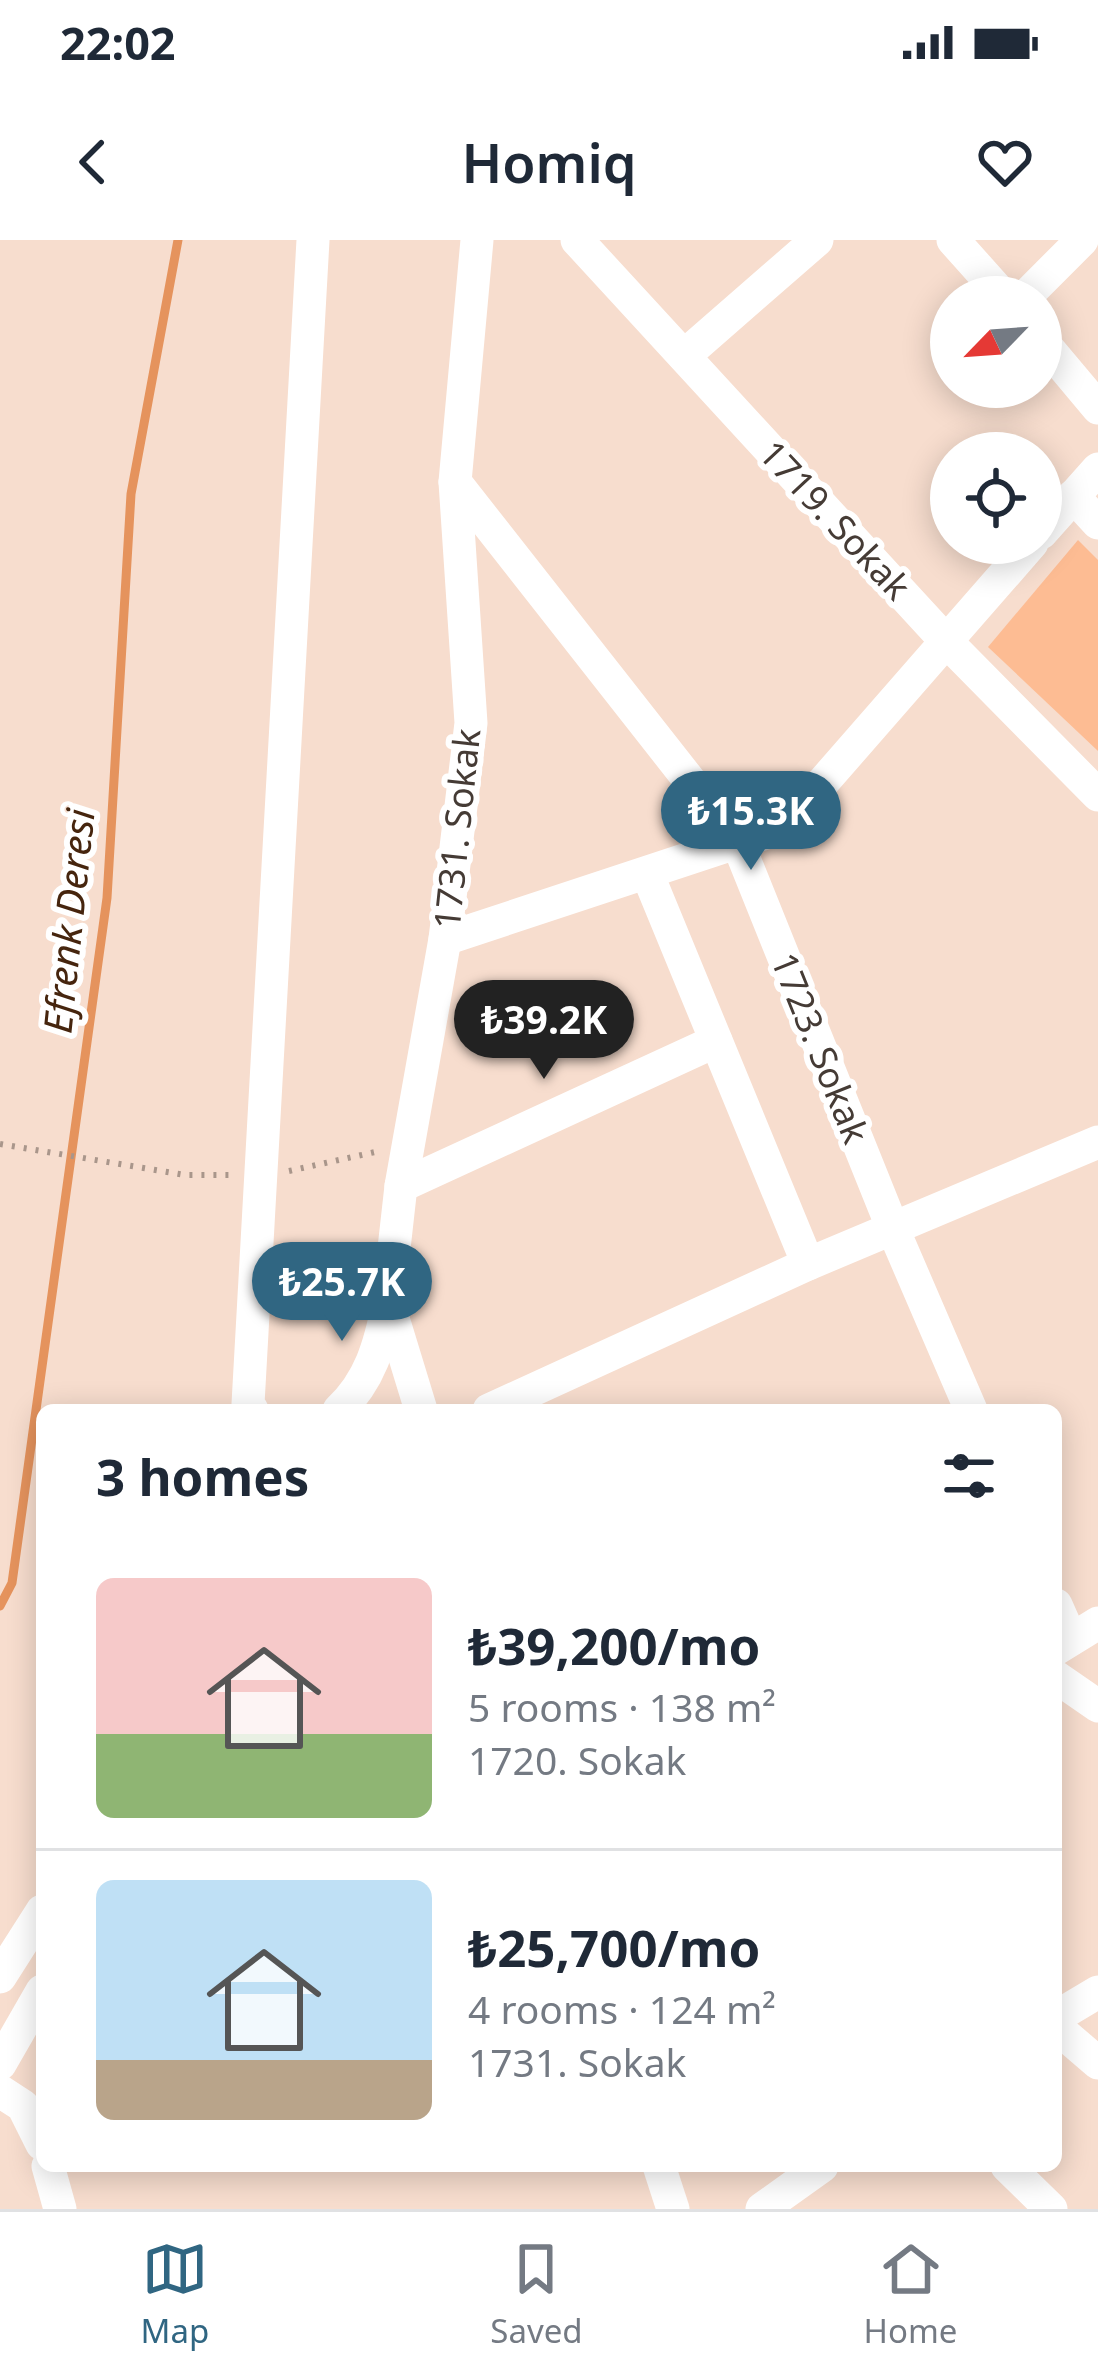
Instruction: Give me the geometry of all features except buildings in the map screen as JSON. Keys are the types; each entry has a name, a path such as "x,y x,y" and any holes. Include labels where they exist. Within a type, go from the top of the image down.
{"street":[{"path":"247,1404 313,240"},
{"name":"1731. Sokak","path":"419,1404 388,1302 400,1186 445,939 471,723 455,482 477,240"},
{"name":"1719. Sokak","path":"577,240 945,640 1098,795"},
{"path":"685,356 817,240"},
{"path":"953,240 985,276"},
{"path":"1046,276 1082,240"},
{"path":"1062,365 1098,408"},
{"path":"1062,508 1098,469"},
{"name":"1723. Sokak","path":"455,482 736,841 968,1404"},
{"path":"1073,496 1098,523"},
{"path":"445,939 784,827 1013,564"},
{"path":"647,873 808,1264"},
{"path":"400,1186 716,1041"},
{"path":"502,1404 808,1264 1098,1142"},
{"path":"345,1404 358,1392 381,1340 388,1302"},
{"path":"1062,1681 1098,1706"},
{"path":"0,1978 36,1921"},
{"path":"1062,2013 1098,1992"},
{"path":"0,2064 36,2001"},
{"path":"1062,2032 1098,2062"},
{"path":"0,2091 23,2106 36,2132"},
{"path":"50,2172 60,2209"},
{"path":"661,2172 673,2209"},
{"path":"762,2209 814,2172"},
{"path":"1013,2172 1048,2208"}],"path":[{"path":"0,1144 185,1175 261,1175 408,1143"}],"shaded area":[{"path":"1078,540 1098,560 1098,751 988,647"}],"waterway":[{"name":"Efrenk Deresi","path":"37,1404 107,898 131,494 178,240"},
{"name":"Efrenk Deresi","path":"0,1606 12,1583 36,1410"}]}
